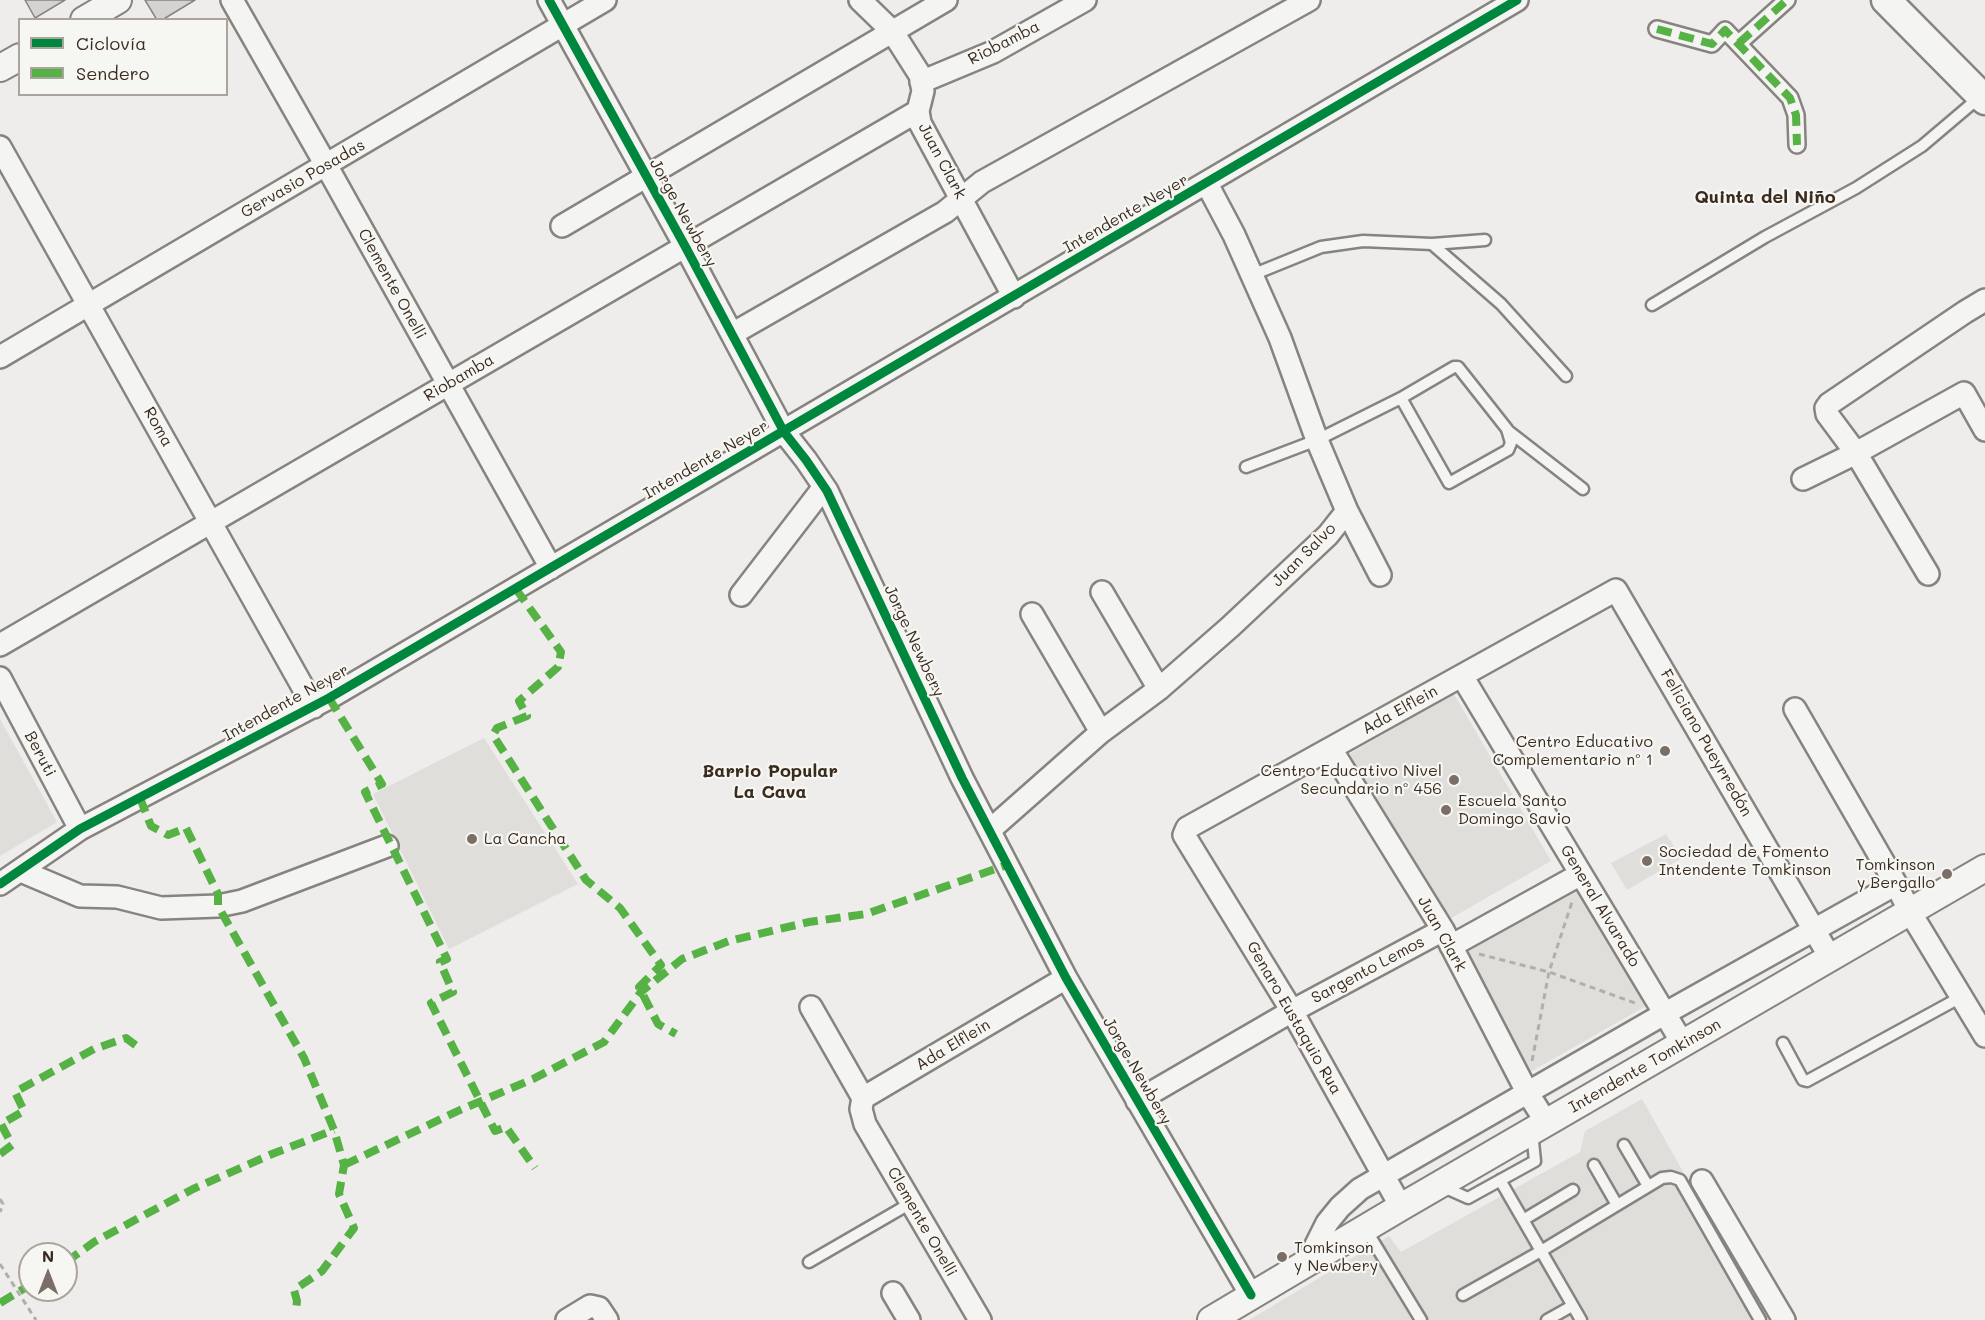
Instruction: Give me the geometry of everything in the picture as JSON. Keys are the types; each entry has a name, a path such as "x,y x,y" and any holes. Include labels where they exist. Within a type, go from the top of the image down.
{"main road":[{"path":"1886,0 1983,98"}],"street":[{"path":"87,18 117,0"},
{"name":"Clemente Onelli","path":"232,0 551,568"},
{"name":"Jorge Newbery","path":"549,0 685,246 784,432 824,487 962,778 1066,978 1251,1295"},
{"name":"Gervasio Posadas","path":"0,357 605,0"},
{"path":"860,0 892,31 920,75 921,82"},
{"path":"562,226 946,0"},
{"name":"Riobamba","path":"921,82 993,52 1085,0"},
{"path":"732,334 945,212 982,182 1309,0"},
{"name":"Intendente Neyer","path":"0,884 80,829 314,707 1517,0"},
{"path":"1738,43 1788,0"},
{"path":"1657,29 1712,44 1725,30 1790,98 1796,115 1797,145"},
{"path":"0,68 18,58"},
{"name":"Juan Clark","path":"921,82 923,91 918,111 920,123 1014,297"},
{"name":"Riobamba","path":"0,645 918,111"},
{"name":"Roma","path":"0,147 314,707"},
{"name":"Juan Salvo","path":"990,830 1101,732 1159,689 1230,627 1328,535 1347,511 1317,440 1280,338 1207,184"},
{"path":"1928,574 1856,453 1827,414 1826,408 1985,300"},
{"path":"1803,479 1856,453 1964,393 1985,430"},
{"path":"741,595 824,487"},
{"path":"1347,511 1380,575"},
{"name":"Ada Elflein","path":"1184,831 1616,590"},
{"name":"Feliciano Pueyrredón","path":"1616,590 1831,959"},
{"path":"1102,592 1159,689"},
{"path":"1032,614 1101,732"},
{"name":"General Alvarado","path":"1462,676 1683,1044"},
{"name":"Beruti","path":"0,678 80,829"},
{"path":"1795,709 1910,912 1985,1036"},
{"name":"Juan Clark","path":"1331,749 1447,938 1527,1092 1539,1127"},
{"name":"Genaro Eustaquio Rua","path":"1184,831 1184,835 1292,1011 1401,1207"},
{"path":"21,871 80,896 117,897 161,908 218,906 243,901 387,846"},
{"name":"Intendente Tomkinson","path":"1211,1320 1438,1185 1985,868"},
{"name":"Sargento Lemos","path":"1137,1101 1292,1011 1581,874"},
{"path":"1306,1265 1327,1223 1340,1207 1360,1189 1896,884"},
{"name":"Ada Elflein","path":"863,1098 1066,978"},
{"path":"811,1008 863,1098"},
{"name":"Clemente Onelli","path":"863,1098 861,1109 865,1124 980,1320"},
{"path":"1702,1181 1784,1320"},
{"path":"893,1293 909,1320"},
{"path":"567,1320 590,1306 599,1308 607,1320"}],"lane":[{"path":"1652,305 1765,237 1856,188 1913,152 1983,98"},
{"path":"1252,275 1322,247 1362,241 1432,244 1485,240"},
{"path":"1432,244 1501,304 1566,376"},
{"path":"1246,467 1317,440 1401,398 1454,367 1458,367 1507,429 1583,489"},
{"path":"1401,398 1449,483 1508,450 1511,442 1507,429"},
{"path":"1783,1043 1803,1080 1807,1081 1961,997"},
{"path":"1438,1185 1468,1198 1535,1161 1539,1127"},
{"path":"1624,1145 1648,1186"},
{"path":"1594,1165 1617,1205"},
{"path":"1463,1295 1662,1178 1671,1177 1680,1180 1760,1320"},
{"path":"1500,1180 1581,1320"},
{"path":"1523,1220 1573,1190"},
{"path":"809,1262 911,1203"},
{"path":"1365,1228 1421,1320"},
{"path":"1547,1320 1572,1306"}],"path":[{"path":"1527,1092 1549,972 1581,874"},
{"path":"1447,938 1664,1014"},
{"path":"0,1199 3,1204 0,1212"},
{"path":"0,1264 36,1320"}],"shaded area":[{"name":"Escuela Santo Domingo Savio","path":"1454,694 1551,861 1439,925 1342,758"},
{"path":"0,719 57,822 0,856"},
{"name":"La Cancha","path":"484,738 578,884 449,949 373,794"},
{"name":"Sociedad de Fomento Intendente Tomkinson","path":"1666,834 1682,858 1627,890 1611,863"},
{"path":"1568,871 1646,1006 1525,1075 1447,940"},
{"path":"1642,1099 1767,1320 1249,1320 1389,1236 1401,1252 1580,1152 1585,1131"}],"building":[{"path":"25,0 65,0 35,18"},
{"path":"145,0 195,0 165,18 156,18"}],"marked path":[{"path":"1739,43 1787,0"},
{"path":"1657,29 1712,44 1725,30 1790,98 1796,115 1797,145"},
{"path":"516,589 561,652 558,667 519,701 527,716 497,728 493,735 586,880 620,908 661,965 639,987 658,1024 676,1034"},
{"path":"329,698 382,784 365,792 447,959 440,962 453,992 431,1003 495,1131 506,1127 535,1168"},
{"path":"140,798 151,826 168,835 186,828 218,894 218,906 304,1058 334,1130 344,1165 339,1194 354,1228 322,1271 294,1290 297,1301 296,1309"},
{"path":"344,1165 460,1110 533,1079 604,1042 641,992 682,959 729,941 809,922 866,914 1007,865"},
{"path":"0,1154 12,1145 1,1124 24,1111 15,1092 94,1049 126,1038 138,1047"},
{"path":"78,1253 94,1242 193,1189 334,1130"},
{"path":"0,1303 18,1292"}],"cycle path":[{"path":"549,0 685,246 784,432 827,491 962,778 1066,978 1251,1295"},
{"path":"0,884 80,829 329,698 1517,0"}],"place":[{"name":"Centro Educativo Complementario nº 1","path":"1665,751"},
{"name":"Centro Educativo Nivel Secundario nº 456","path":"1454,780"},
{"name":"Escuela Santo Domingo Savio","path":"1446,810"},
{"name":"La Cancha","path":"472,839"},
{"name":"Sociedad de Fomento Intendente Tomkinson","path":"1647,861"},
{"name":"Tomkinson y Bergallo","path":"1947,874"},
{"name":"Tomkinson y Newbery","path":"1282,1257"}],"district":[{"name":"Quinta del Niño","path":"1765,197"},
{"name":"Barrio Popular La Cava","path":"770,781"}]}
